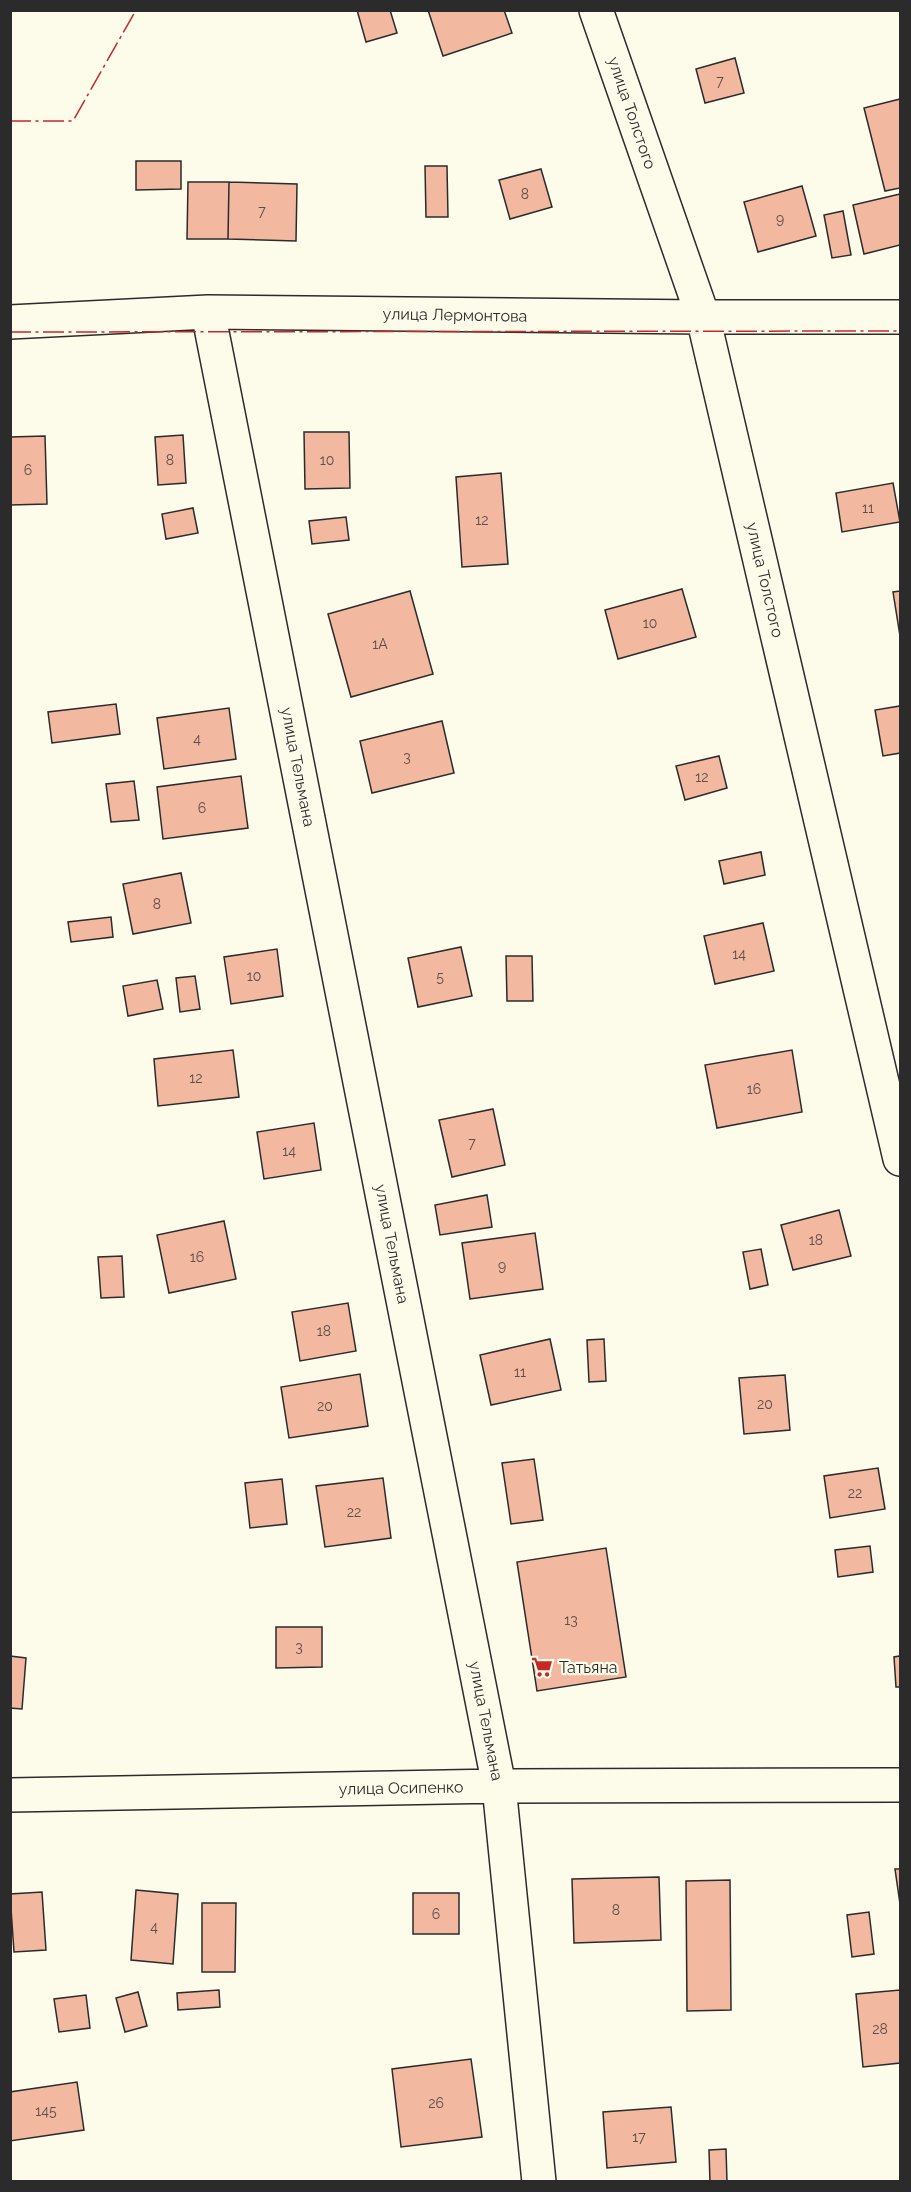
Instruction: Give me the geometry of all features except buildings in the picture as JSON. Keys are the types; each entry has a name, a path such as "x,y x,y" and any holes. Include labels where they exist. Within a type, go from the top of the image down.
{"street":[{"name":"улица Толстого","path":"596,10 703,317 888,1050 900,1159"},
{"name":"улица Лермонтова","path":"10,322 208,312 900,317"},
{"name":"улица Тельмана","path":"208,312 499,1786 539,2181"},
{"name":"улица Осипенко","path":"10,1795 499,1786 900,1785"}],"power":[{"path":"10,121 73,121 136,10"},
{"path":"10,332 900,331"}],"place":[{"name":"Татьяна","path":"542,1667"}]}
